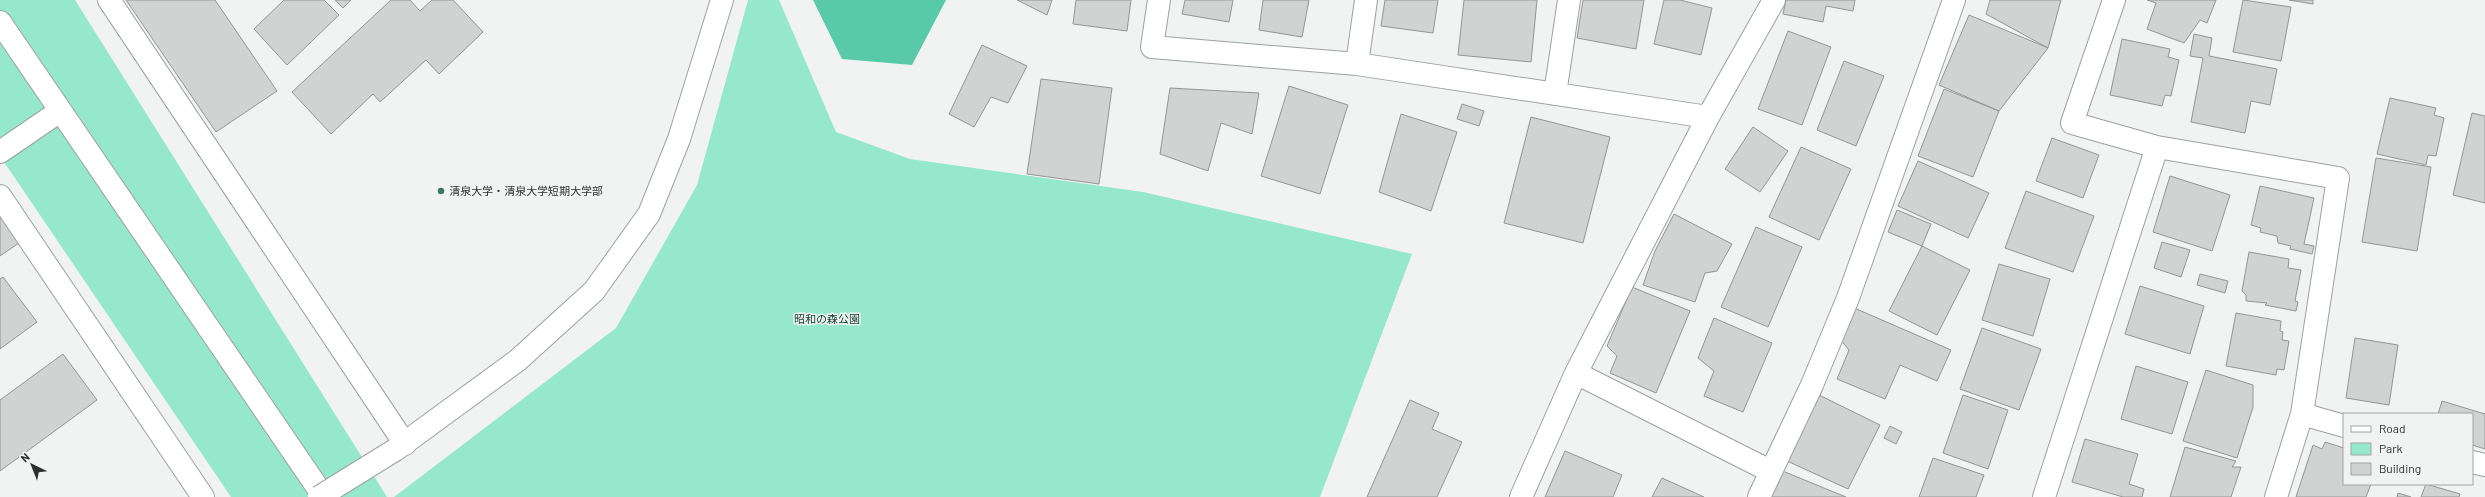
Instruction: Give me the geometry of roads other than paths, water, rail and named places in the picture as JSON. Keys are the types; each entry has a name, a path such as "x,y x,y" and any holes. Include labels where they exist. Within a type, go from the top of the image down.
{"street":[{"path":"108,0 400,447"},
{"path":"319,497 400,447 518,360 594,291 649,214 679,139 722,0"},
{"path":"1159,0 1152,47 1357,64 1708,117"},
{"path":"1357,64 1366,0"},
{"path":"1555,94 1569,0"},
{"path":"1521,497 1576,373 1708,117 1774,0"},
{"path":"1759,497 1812,385 1848,298 1954,0"},
{"path":"2114,0 2072,123 2157,147 2338,178 2302,414 2276,497"},
{"path":"0,22 324,497"},
{"path":"0,152 60,110"},
{"path":"2044,497 2157,147"},
{"path":"0,196 203,497"},
{"path":"1576,373 1770,471"},
{"path":"2302,414 2343,426"},
{"path":"2473,462 2485,466"}],"place":[{"name":"清泉大学・清泉大学短期大学部","path":"441,191"}],"park label":[{"name":"昭和の森公園","path":"827,319"}]}
